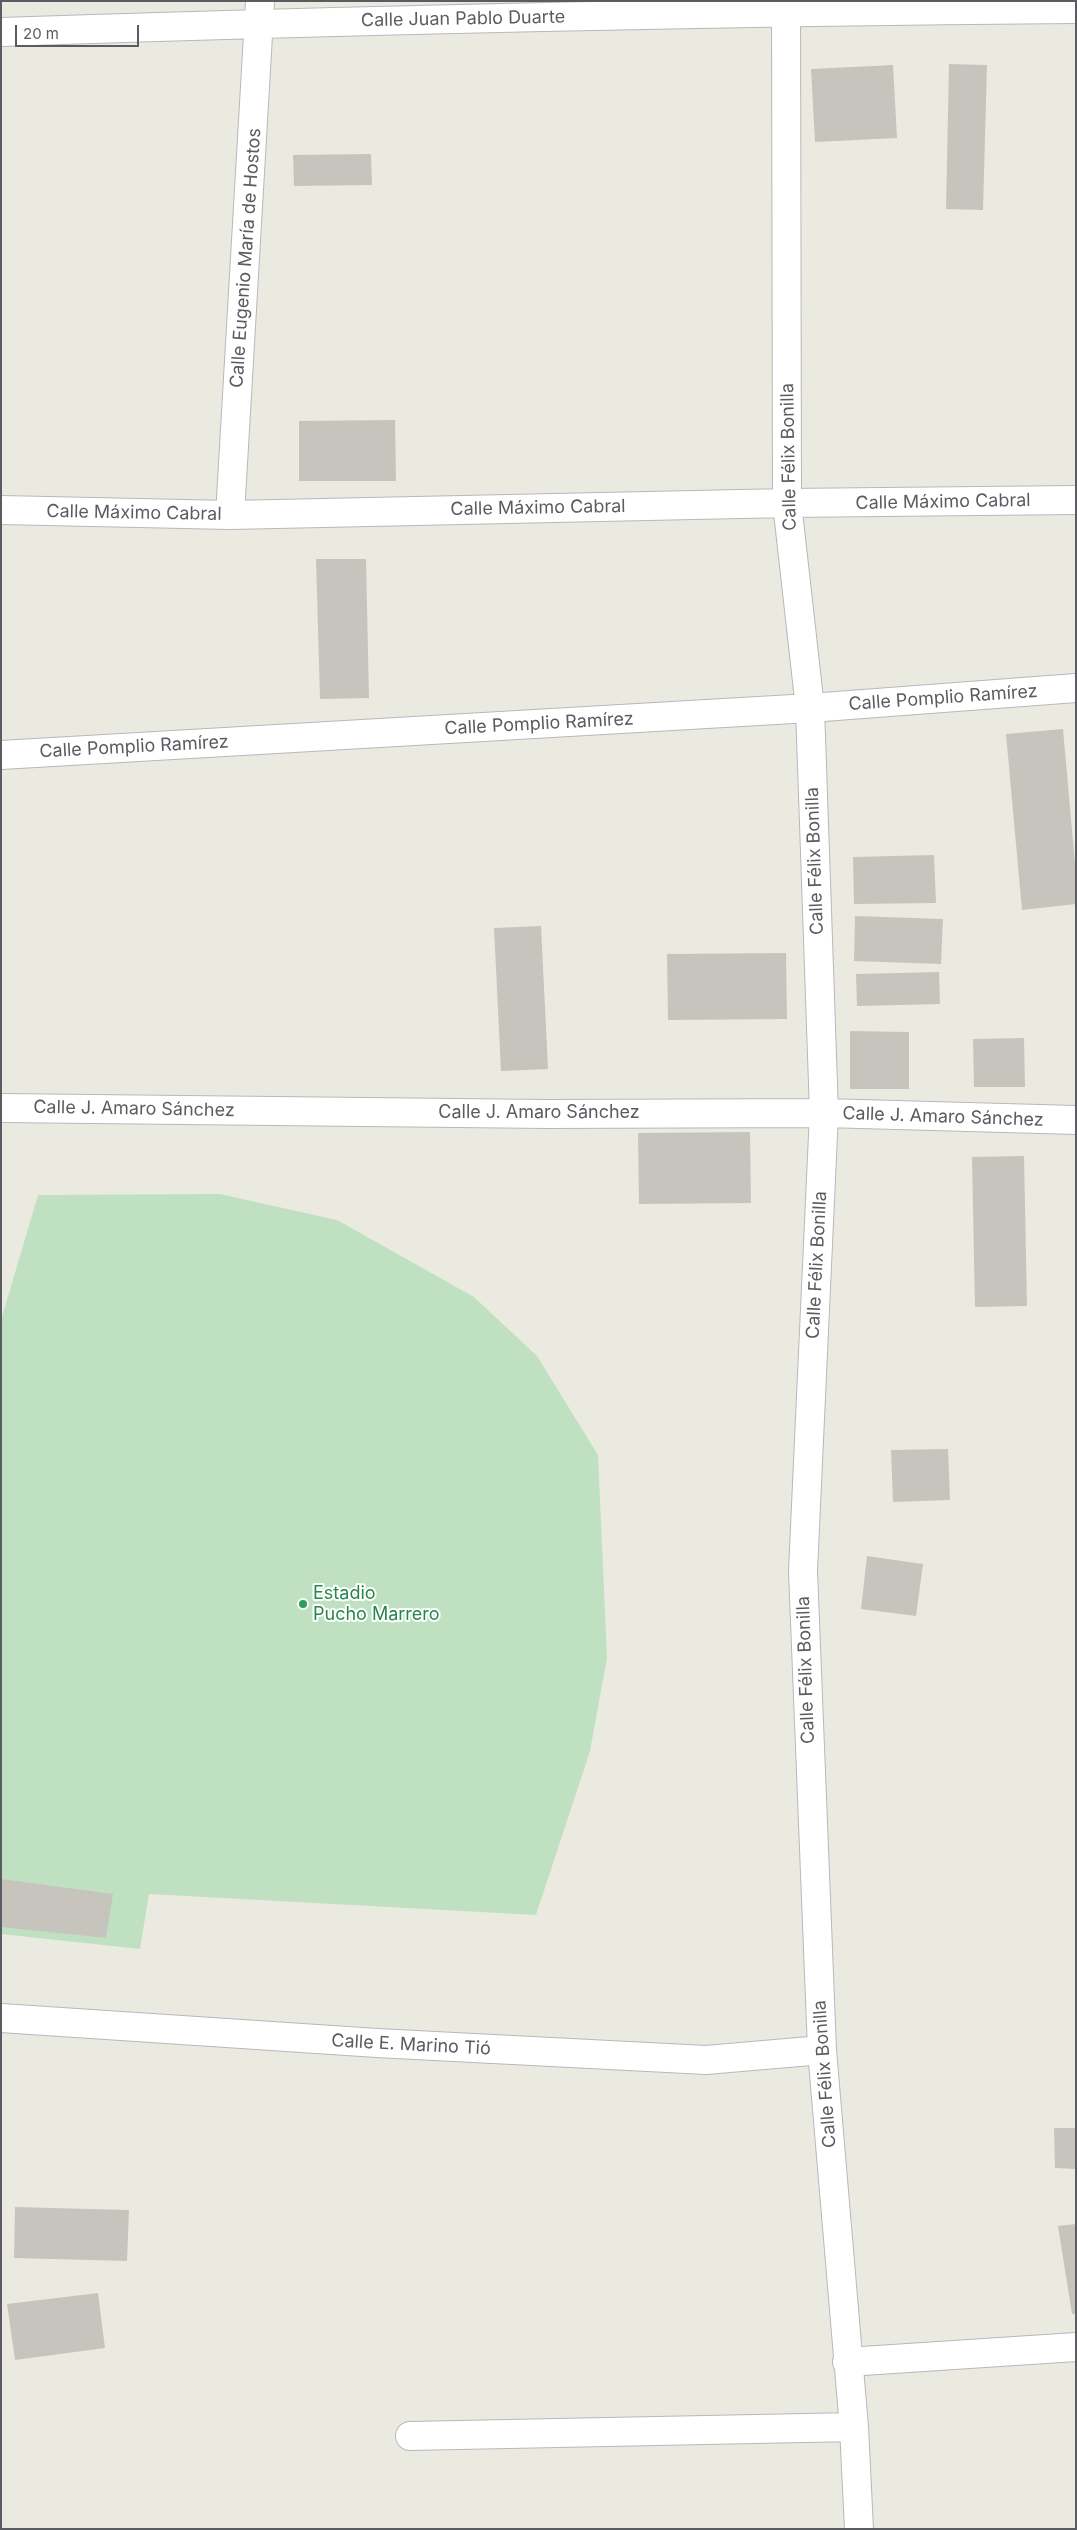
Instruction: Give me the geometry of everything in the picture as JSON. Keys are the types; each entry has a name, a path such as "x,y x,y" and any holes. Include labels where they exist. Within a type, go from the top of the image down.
{"street":[{"name":"Calle Juan Pablo Duarte","path":"1,32 260,12 786,6 1076,9"},
{"name":"Calle Félix Bonilla","path":"786,6 787,503 810,708 824,1113 802,1571 822,2050 854,2427 859,2529"},
{"name":"Calle Eugenio María de Hostos","path":"230,515 260,12"},
{"name":"Calle Máximo Cabral","path":"1,510 230,515 787,503 1076,500"},
{"name":"Calle Pomplio Ramírez","path":"1,755 810,708 1076,688"},
{"name":"Calle J. Amaro Sánchez","path":"1,1108 547,1114 824,1113 1076,1120"},
{"name":"Calle E. Marino Tió","path":"1,2018 377,2043 706,2060 822,2050"},
{"path":"847,2362 1076,2347"},
{"path":"410,2436 854,2427"}],"green space":[{"name":"Estadio Pucho Marrero","path":"220,1194 337,1220 474,1297 537,1356 598,1455 607,1658 590,1751 536,1915 149,1894 140,1949 1,1934 1,1320 38,1195"}],"building":[{"path":"949,64 987,65 983,210 946,209"},
{"path":"893,65 897,138 815,142 811,69"},
{"path":"371,154 372,185 294,186 293,155"},
{"path":"395,420 396,481 299,481 299,421"},
{"path":"316,559 366,559 369,698 320,699"},
{"path":"1063,729 1076,875 1076,904 1022,910 1006,734"},
{"path":"934,855 936,903 854,904 853,857"},
{"path":"855,916 943,919 941,964 854,961"},
{"path":"541,926 548,1069 501,1071 494,928"},
{"path":"786,953 787,1019 668,1020 667,954"},
{"path":"939,972 940,1004 857,1006 856,974"},
{"path":"850,1031 909,1032 909,1089 850,1089"},
{"path":"1024,1038 1025,1087 974,1087 973,1039"},
{"path":"750,1132 751,1203 639,1204 638,1133"},
{"path":"1024,1156 1027,1306 975,1307 972,1157"},
{"path":"948,1449 950,1500 893,1502 891,1450"},
{"path":"867,1556 923,1564 916,1616 861,1609"},
{"path":"1,1879 113,1894 106,1938 1,1927"},
{"path":"1054,2128 1076,2128 1076,2169 1055,2168"},
{"path":"15,2207 129,2210 127,2261 14,2258"},
{"path":"1076,2224 1076,2314 1072,2314 1058,2226"},
{"path":"98,2293 105,2348 15,2360 7,2304"}],"place":[{"name":"Estadio Pucho Marrero","path":"303,1604"}]}
